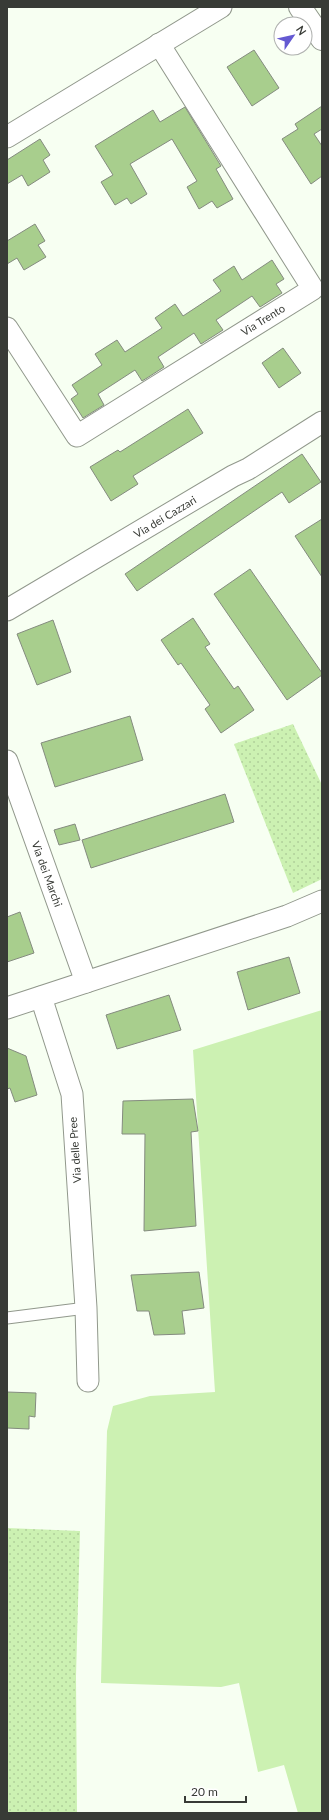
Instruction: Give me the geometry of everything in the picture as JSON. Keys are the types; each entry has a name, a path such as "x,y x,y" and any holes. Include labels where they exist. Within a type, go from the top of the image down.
{"street":[{"path":"7,137 221,7"},
{"path":"300,7 322,39"},
{"name":"Via Trento","path":"7,328 77,436 313,289 159,44"},
{"name":"Via dei Cazzari","path":"7,610 233,476 248,470 322,422"},
{"name":"Via dei Marchi","path":"8,765 86,982"},
{"path":"7,1008 288,916 322,901"},
{"name":"Via delle Pree","path":"41,997 72,1094 86,1308 88,1380"}],"lane":[{"path":"7,1318 86,1308"}],"green space":[{"path":"293,724 322,785 322,879 293,893 234,744"},
{"path":"322,1010 322,1813 298,1813 284,1765 258,1772 239,1683 221,1687 101,1683 107,1431 113,1406 150,1396 215,1392 193,1050"},
{"path":"7,1528 80,1531 76,1676 77,1813 7,1813"}],"building":[{"path":"254,50 279,88 252,106 227,67"},
{"path":"322,106 322,129 314,134 322,146 322,176 311,184 282,139 298,129 295,124"},
{"path":"185,107 221,166 216,169 233,199 217,208 212,201 199,209 187,187 197,181 172,139 130,164 147,194 131,204 127,198 115,205 101,182 113,175 95,146 153,110 160,122"},
{"path":"40,139 50,155 43,160 50,172 28,186 22,175 7,184 7,160"},
{"path":"35,224 45,241 38,245 46,257 24,270 17,258 7,264 7,241"},
{"path":"272,260 284,279 276,284 282,293 260,307 252,296 216,320 223,330 201,344 194,333 158,357 164,367 147,378 142,381 135,370 98,394 104,405 83,418 71,399 78,394 72,385 102,365 95,354 117,340 125,352 162,328 155,318 175,304 183,316 221,291 213,280 234,266 242,280"},
{"path":"283,348 301,373 279,388 262,363"},
{"path":"188,409 203,433 133,476 138,484 111,501 90,467 118,450 120,452"},
{"path":"302,454 321,482 289,503 282,492 137,591 125,574"},
{"path":"322,519 322,577 295,536"},
{"path":"250,569 322,673 322,675 287,700 214,594"},
{"path":"193,618 210,644 205,647 234,689 238,686 254,710 221,733 205,709 210,705 181,663 178,665 161,640"},
{"path":"53,620 71,672 37,685 17,634"},
{"path":"130,716 143,760 55,787 41,743"},
{"path":"225,794 234,822 91,868 82,840"},
{"path":"75,824 80,840 59,845 54,830"},
{"path":"20,912 34,953 7,962 7,917"},
{"path":"289,957 300,993 248,1010 237,972"},
{"path":"169,995 181,1030 117,1049 106,1015"},
{"path":"7,1048 26,1056 37,1095 15,1102 10,1088 7,1089"},
{"path":"193,1099 198,1131 191,1132 196,1226 144,1231 145,1134 122,1134 123,1101"},
{"path":"199,1272 204,1308 182,1311 185,1334 154,1335 149,1311 137,1311 131,1275"},
{"path":"7,1392 36,1393 35,1417 29,1416 29,1429 7,1428"}]}
